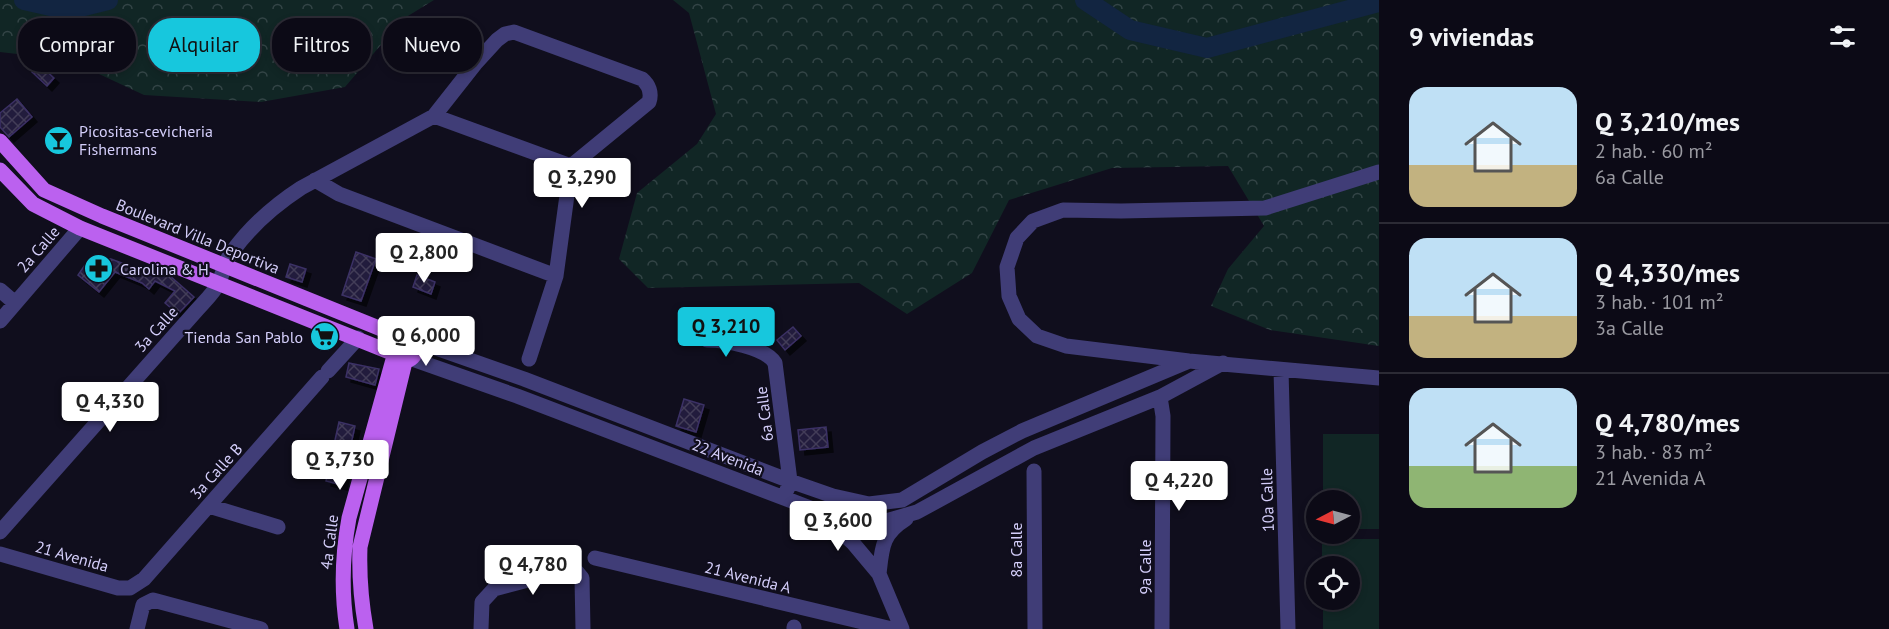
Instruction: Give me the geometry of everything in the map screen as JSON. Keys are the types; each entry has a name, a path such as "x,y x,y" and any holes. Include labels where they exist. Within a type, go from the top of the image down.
{"main road":[{"name":"Boulevard Villa Deportiva","path":"0,141 44,190 223,266 407,339"},
{"path":"0,170 33,204 80,228 401,357"},
{"path":"407,339 416,347 401,357 394,341 407,339"},
{"name":"4a Calle","path":"347,629 343,601 344,545 349,518 401,357"},
{"name":"4a Calle","path":"366,629 359,573 360,547 401,357"}],"street":[{"path":"219,283 223,266 232,251 281,201 315,180 434,116 474,64 501,37 509,32 519,32 645,82 651,93 649,102 570,166 556,276 529,359"},
{"path":"434,116 570,166"},
{"path":"1379,172 1265,208 1063,210 1033,221 1017,238 1007,267 1009,296 1019,319 1036,336 1066,346 1189,361 1379,378"},
{"path":"315,180 339,194 556,276"},
{"name":"2a Calle","path":"0,321 80,228"},
{"name":"3a Calle","path":"0,532 219,283"},
{"path":"0,290 15,303"},
{"name":"3a Calle B","path":"135,586 144,579 358,338"},
{"name":"22 Avenida","path":"407,339 525,379 790,481 833,496 869,504 903,500 982,452 1023,431 1189,361"},
{"name":"6a Calle","path":"706,340 722,340 763,352 771,356 775,363 790,481 785,498"},
{"name":"22 Avenida","path":"401,357 517,396 818,511 856,522 886,521 917,512 1034,448 1160,398 1223,363"},
{"name":"10a Calle","path":"1281,370 1288,629"},
{"path":"517,396 525,379"},
{"name":"9a Calle","path":"1160,398 1163,416 1162,629"},
{"path":"1023,431 1034,448"},
{"name":"8a Calle","path":"1034,471 1035,629"},
{"path":"209,506 278,527"},
{"path":"818,511 853,543 879,574 902,629"},
{"path":"879,574 882,545 887,536 893,527 917,512"},
{"name":"21 Avenida","path":"0,554 118,588 135,586"},
{"name":"21 Avenida A","path":"596,558 892,629"},
{"path":"481,629 480,608 485,597 494,589 567,570 578,572 583,581 583,629"},
{"path":"137,629 143,605 149,601 261,629"}],"green space":[{"path":"0,0 434,0 405,18 383,18 383,42 371,57 371,18 272,18 272,72 358,72 345,87 261,102 144,95 95,72 136,72 136,18 18,18 18,54 0,52"},
{"path":"673,0 1379,0 1379,346 1270,330 1211,306 1228,269 1264,226 1228,166 1112,168 1009,200 972,273 907,314 859,283 648,288 619,259 637,193 697,144 716,114 689,13"},
{"path":"1323,434 1379,434 1379,529 1360,529 1360,490 1323,490"},
{"path":"1360,539 1379,539 1379,629 1323,629 1323,610 1360,610 1360,556 1322,556 1322,544 1360,544"}],"building":[{"path":"32,72 48,72 54,78 47,86"},
{"path":"17,99 32,117 9,137 0,127 0,113"},
{"path":"356,252 376,259 361,301 342,295"},
{"path":"93,258 111,259 146,272 170,276 194,297 178,314 165,303 175,291 155,281 149,289 142,283 115,272 99,292 78,275 87,262"},
{"path":"290,264 306,269 302,282 286,277"},
{"path":"417,275 435,282 431,294 413,287"},
{"path":"793,327 801,336 785,350 777,340"},
{"path":"349,363 379,369 375,385 346,377"},
{"path":"684,399 704,405 696,432 676,426"},
{"path":"339,422 355,426 342,485 326,481"},
{"path":"826,427 828,447 800,450 798,430"}],"waterway":[{"path":"24,0 68,10 108,0"},
{"path":"1085,0 1130,30 1207,48 1379,2"}],"place":[{"name":"Picositas-cevicheria Fishermans","path":"58,140"},
{"name":"Carolina & H","path":"99,269"},
{"name":"Tienda San Pablo","path":"324,337"}]}
